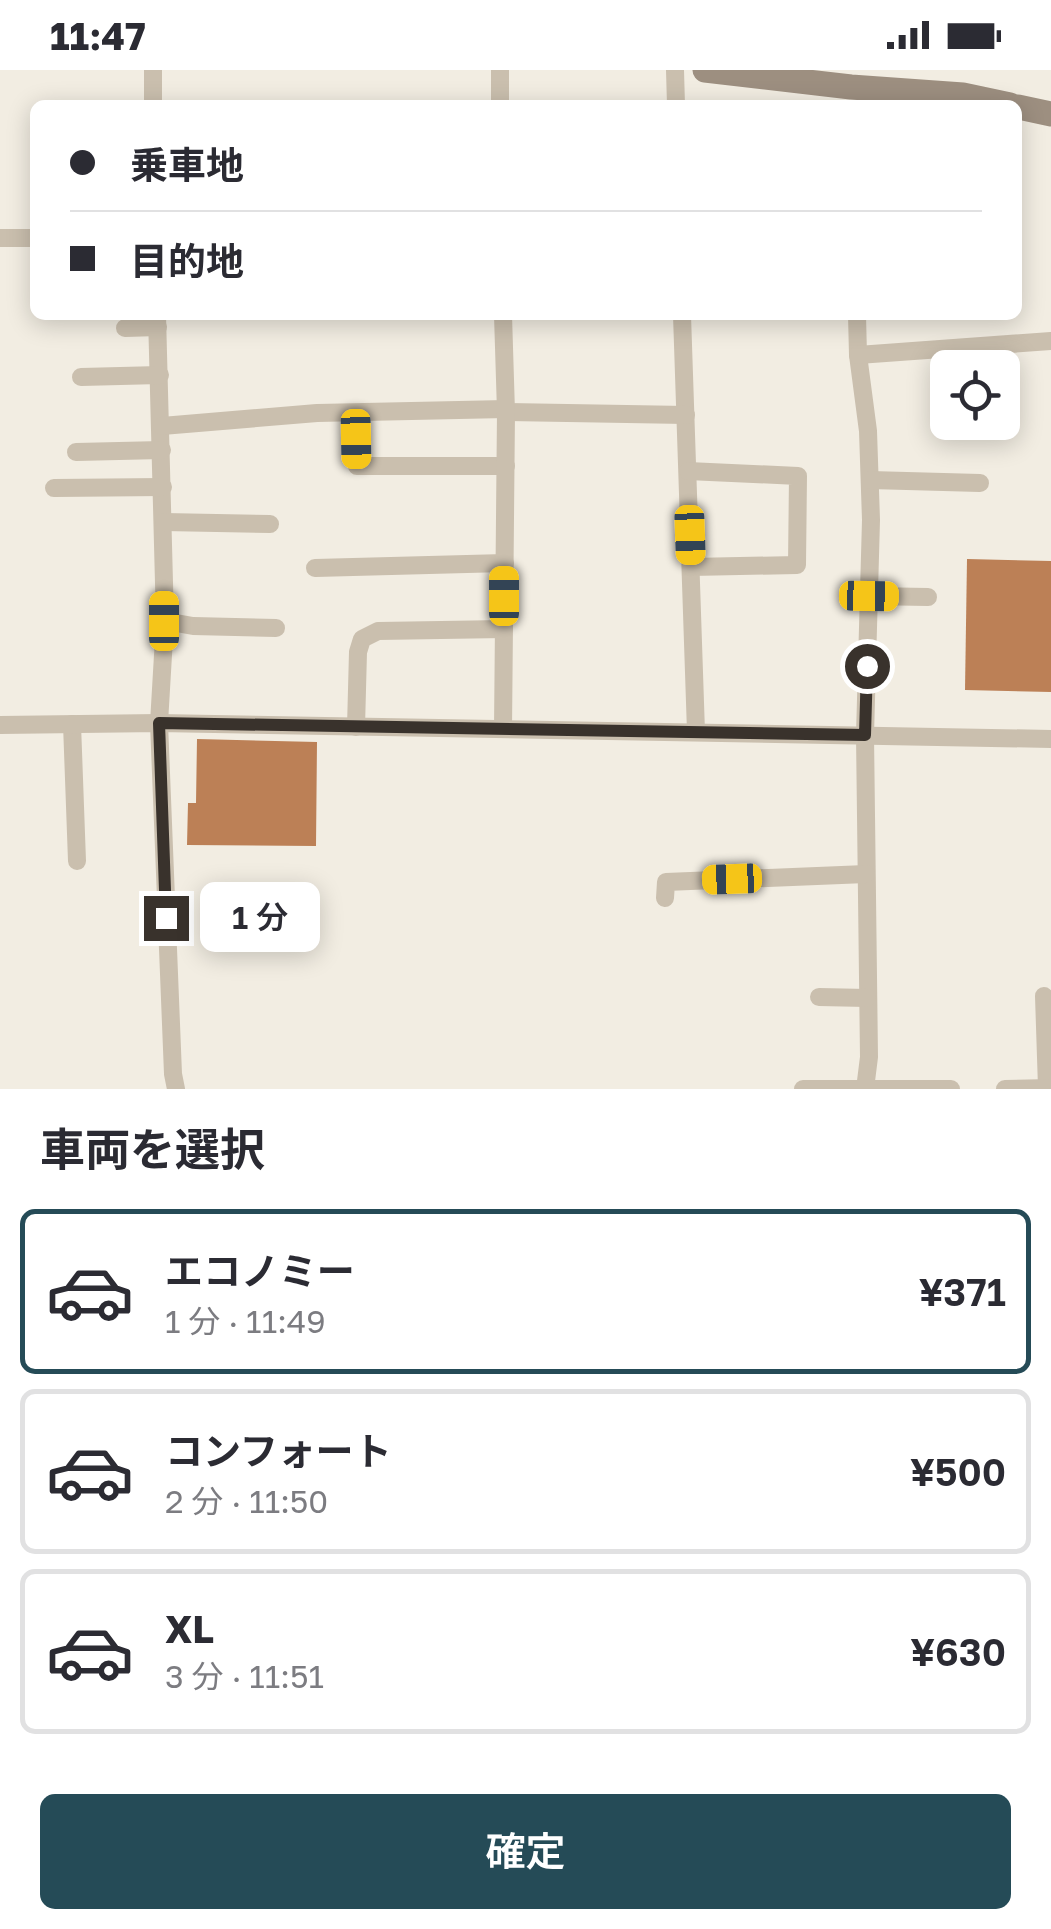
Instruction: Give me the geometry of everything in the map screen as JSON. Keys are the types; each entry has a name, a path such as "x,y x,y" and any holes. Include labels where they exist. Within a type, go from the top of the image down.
{"main road":[{"path":"706,70 851,96 963,95 986,100"},
{"path":"1022,108 1051,114"}],"street":[{"path":"152,70 153,100"},
{"path":"500,70 500,100"},
{"path":"675,70 676,100"},
{"path":"0,238 30,238"},
{"path":"503,320 503,729"},
{"path":"682,320 696,732"},
{"path":"857,320 870,480 865,735 869,1058 865,1088"},
{"path":"125,328 157,321 164,487 159,723 176,1089"},
{"path":"858,355 1051,341"},
{"path":"81,377 160,374"},
{"path":"356,412 357,466 506,466"},
{"path":"162,426 356,412 686,414"},
{"path":"76,452 162,450"},
{"path":"688,471 798,476 797,564 690,567"},
{"path":"870,480 980,482"},
{"path":"54,488 164,487"},
{"path":"164,522 270,524"},
{"path":"314,568 505,563"},
{"path":"869,596 928,597"},
{"path":"164,621 193,626 276,628"},
{"path":"356,727 358,652 362,640 378,632 504,629"},
{"path":"0,725 159,723 1051,739"},
{"path":"72,724 77,861"},
{"path":"665,898 666,882 866,874"},
{"path":"1005,1089 1049,1088 1044,996"},
{"path":"820,997 867,998"},
{"path":"804,1089 951,1089"}],"building":[{"path":"967,559 1051,561 1051,692 965,690"},
{"path":"197,739 317,742 316,846 187,845 188,803 196,803"}],"route":[{"path":"166,918 159,723 865,735 867,666"}]}
